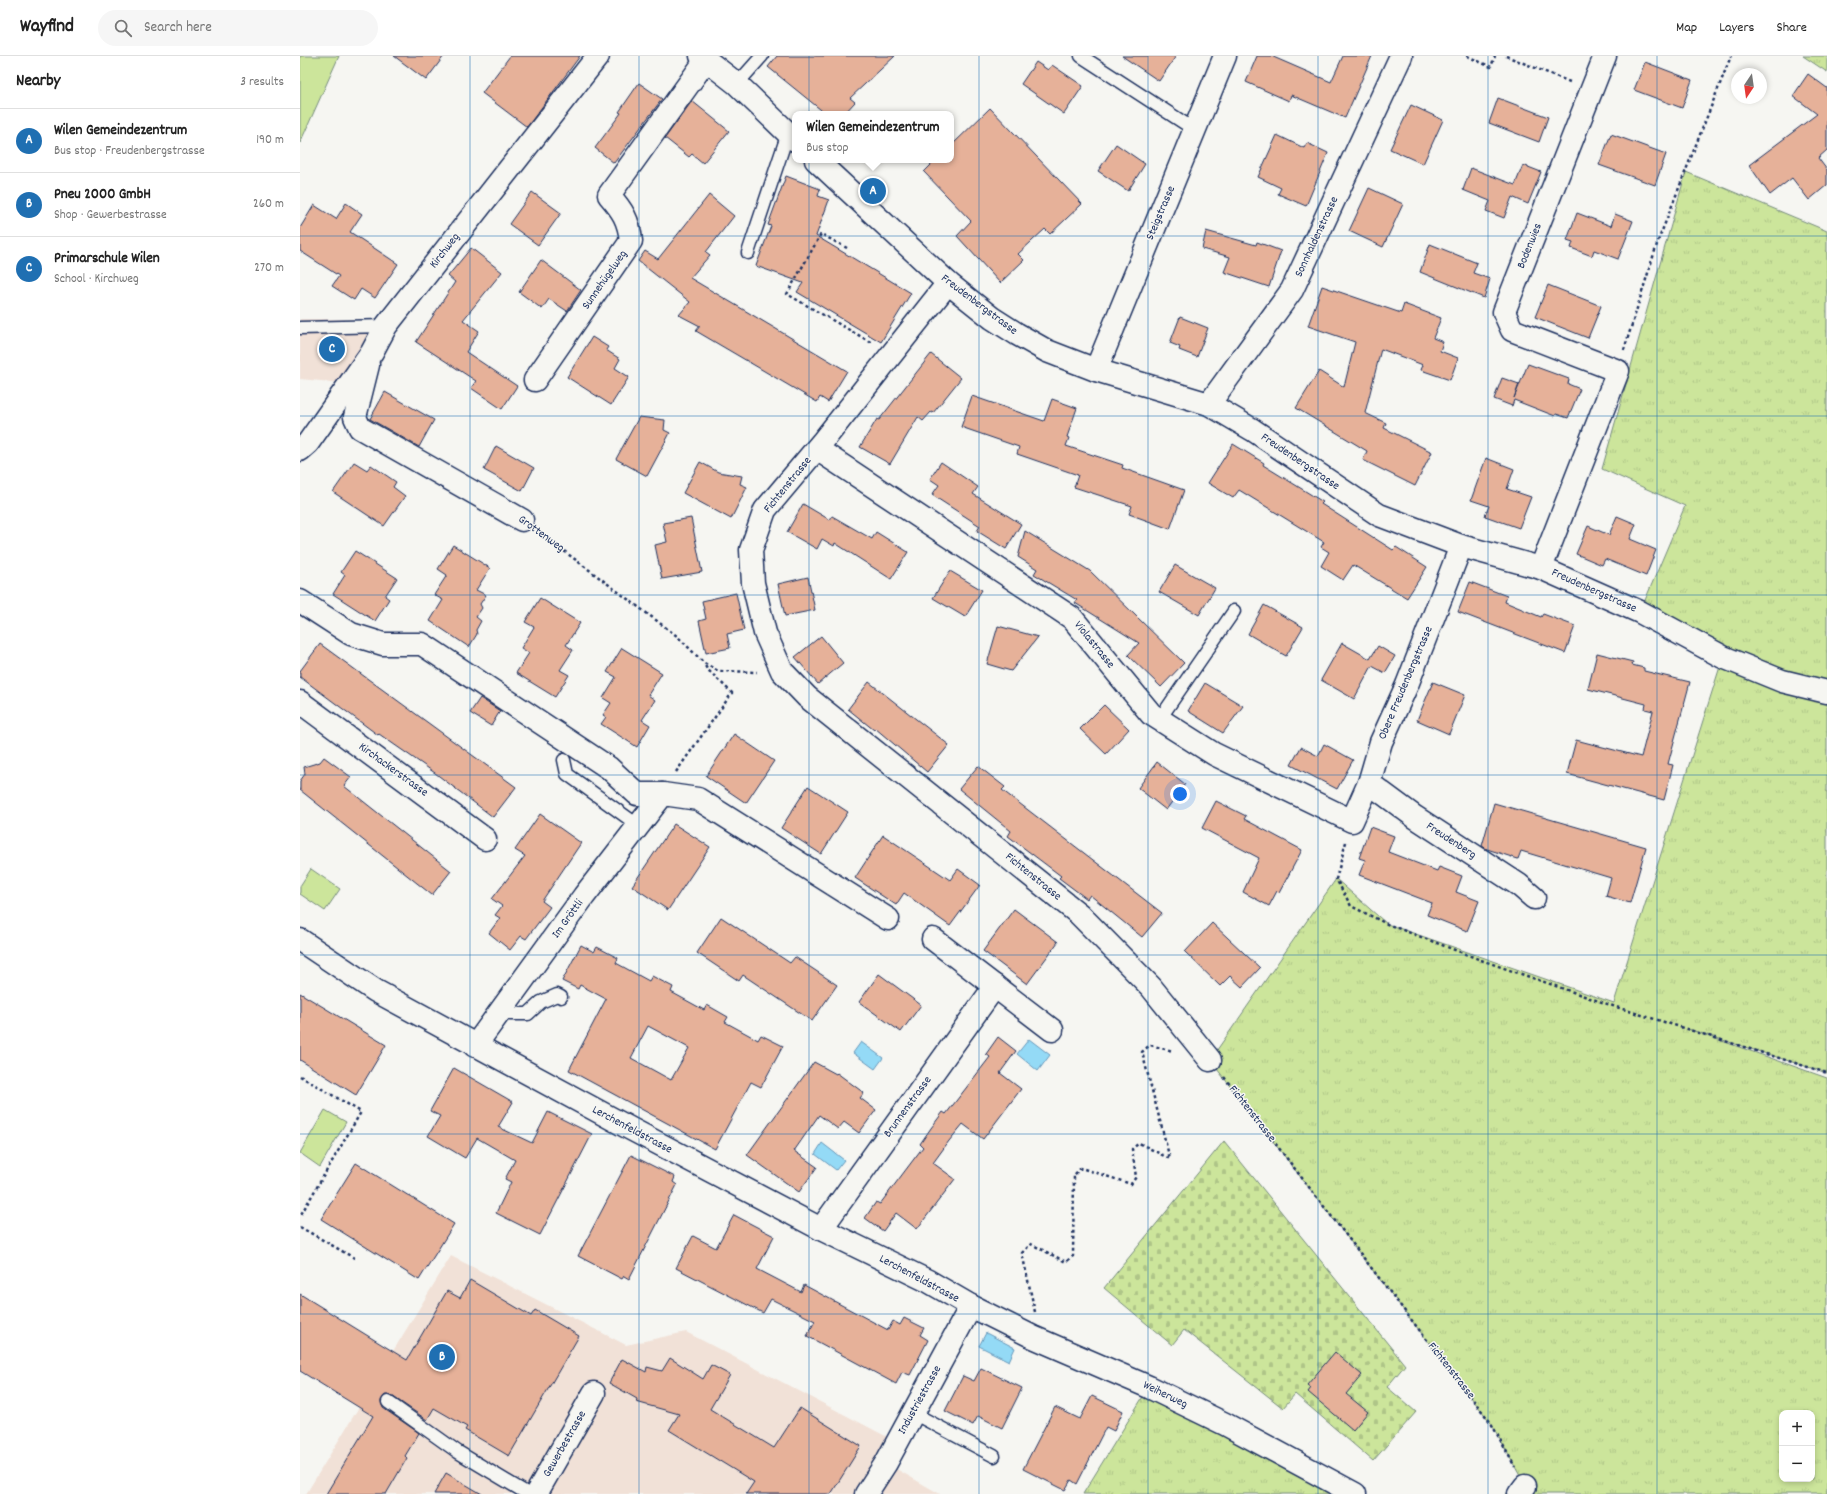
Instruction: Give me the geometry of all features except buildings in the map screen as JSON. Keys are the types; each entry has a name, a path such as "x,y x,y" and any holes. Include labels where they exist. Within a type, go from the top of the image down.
{"street":[{"name":"Kirchweg","path":"300,450 308,443 372,352 386,326 598,56"},
{"name":"Steigstrasse","path":"1096,370 1225,56"},
{"name":"Sonnhaldenstrasse","path":"1209,404 1292,290 1401,56"},
{"name":"Bodenwies","path":"1605,56 1504,312 1512,330 1618,371"},
{"path":"703,58 737,84 791,136"},
{"name":"Sunnehügelweg","path":"535,380 631,241 630,229 623,212 609,195 703,58"},
{"name":"Freudenbergstrasse","path":"819,163 948,283 992,318 1047,351 1096,370 1209,404 1253,430 1379,515 1461,546 1541,568 1640,612 1723,657 1782,681 1827,692"},
{"name":"Fichtenstrasse","path":"948,283 817,449 765,510 751,550 753,583 765,634 782,671 807,697 1079,914 1151,987 1210,1060"},
{"name":"Grottenweg","path":"372,352 355,417 360,428 522,520"},
{"path":"1541,568 1618,371"},
{"name":"Violastrasse","path":"817,449 1072,618 1151,714 1214,754 1352,821"},
{"name":"Obere Freudenbergstrasse","path":"1352,821 1369,783 1380,742 1407,685 1461,546"},
{"path":"300,601 351,634 384,644 422,644 609,768 636,794 668,786 698,799 888,919"},
{"name":"Kirchackerstrasse","path":"300,702 485,839"},
{"name":"Freudenberg","path":"1369,783 1415,817 1519,885 1534,898"},
{"name":"Im Gröttli","path":"475,1046 584,896 639,826 668,786"},
{"name":"Lerchenfeldstrasse","path":"300,940 376,991 475,1046 821,1229 928,1281 971,1306"},
{"path":"933,940 1052,1030"},
{"name":"Brunnenstrasse","path":"821,1229 995,986"},
{"name":"Weiherweg","path":"971,1306 1033,1337 1149,1387 1225,1424 1355,1494"},
{"name":"Industriestrasse","path":"866,1494 913,1413 971,1306"},
{"name":"Gewerbestrasse","path":"536,1494 594,1393"}],"lane":[{"path":"737,84 762,56"},
{"path":"1081,56 1195,130"},
{"path":"748,253 791,136"},
{"path":"300,328 386,326"},
{"path":"1160,720 1234,611"},
{"path":"564,760 567,774 639,826"},
{"path":"502,1008 510,1014 528,1014 542,1002 557,995 561,997"},
{"path":"388,1402 458,1452 528,1494"},
{"path":"913,1413 994,1456"}],"path":[{"path":"1467,56 1491,67 1495,56"},
{"path":"1506,56 1591,91"},
{"path":"1618,371 1658,241 1731,56"},
{"path":"847,248 821,234 787,294 892,354"},
{"name":"Grottenweg","path":"522,520 677,636 704,663 718,671 782,671"},
{"path":"668,786 732,693 709,671 704,663"},
{"path":"1352,821 1336,879 1351,906 1387,924 1488,962 1613,1006 1827,1073"},
{"path":"1033,1337 1037,1321 1022,1253 1031,1244 1066,1262 1073,1256 1074,1175 1081,1168 1131,1184 1136,1177 1132,1149 1139,1143 1170,1158 1142,1052 1150,1045 1210,1060"},
{"name":"Fichtenstrasse","path":"1210,1060 1491,1423 1522,1490"},
{"path":"300,1076 361,1112 300,1216"},
{"path":"300,1226 356,1259"}],"shaded area":[{"path":"300,319 382,319 342,383 300,379"},
{"path":"451,1256 626,1345 686,1332 897,1442 886,1463 940,1494 306,1494"}],"green space":[{"path":"300,56 339,56 300,143"},
{"path":"1803,56 1827,56 1827,72"},
{"path":"1686,172 1827,231 1827,1073 1688,1029 1827,1078 1827,1494 1505,1494 1525,1485 1491,1423 1210,1060 1336,879 1387,924 1614,1003 1723,657 1640,612 1685,506 1602,469"},
{"path":"311,869 340,889 325,911 300,894 300,886"},
{"path":"325,1110 346,1122 320,1167 300,1153"},
{"path":"1224,1141 1405,1365 1387,1387 1416,1412 1373,1461 1295,1394 1283,1408 1184,1330 1172,1345 1104,1288"},
{"path":"1149,1387 1353,1494 1083,1494"}],"water":[{"path":"1029,1039 1050,1055 1038,1071 1017,1054"},
{"path":"861,1042 883,1058 875,1069 853,1053"},
{"path":"822,1143 844,1160 836,1170 815,1154"},
{"path":"986,1333 1015,1348 1009,1361 979,1346"}],"place":[{"name":"Wilen Gemeindezentrum","path":"873,191"},
{"name":"Primarschule Wilen","path":"332,349"},
{"name":"Pneu 2000 GmbH","path":"442,1357"}]}
